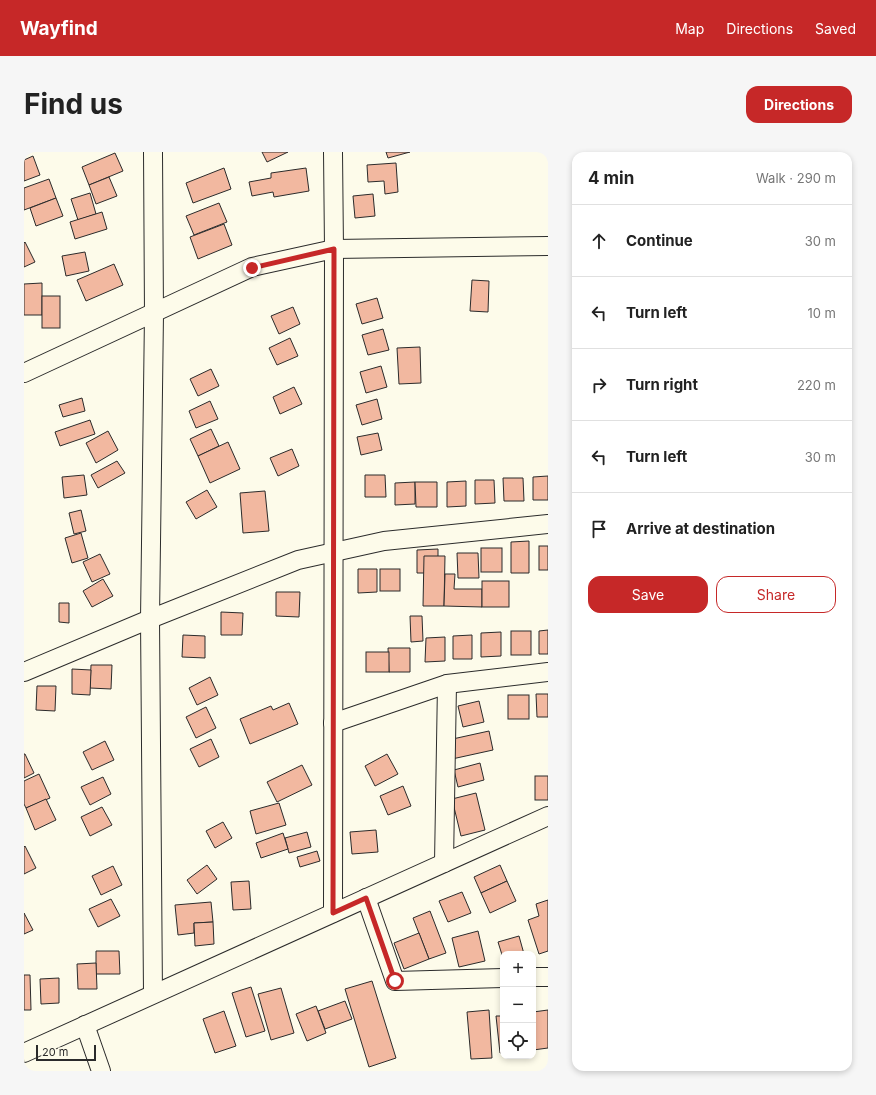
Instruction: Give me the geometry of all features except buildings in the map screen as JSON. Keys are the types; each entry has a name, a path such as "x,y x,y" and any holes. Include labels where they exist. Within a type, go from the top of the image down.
{"street":[{"path":"153,152 154,314 150,619 153,994"},
{"path":"333,152 333,913"},
{"path":"24,373 252,268 334,249 548,246"},
{"path":"24,672 150,619 298,560 384,541 548,524"},
{"path":"333,723 447,684 548,672"},
{"path":"444,863 447,684"},
{"path":"24,1052 548,816"},
{"path":"366,898 395,981 500,978"},
{"path":"536,977 548,977"},
{"path":"85,1025 101,1071"}],"route":[{"path":"252,268 334,249 333,913 366,898 395,981"}]}
